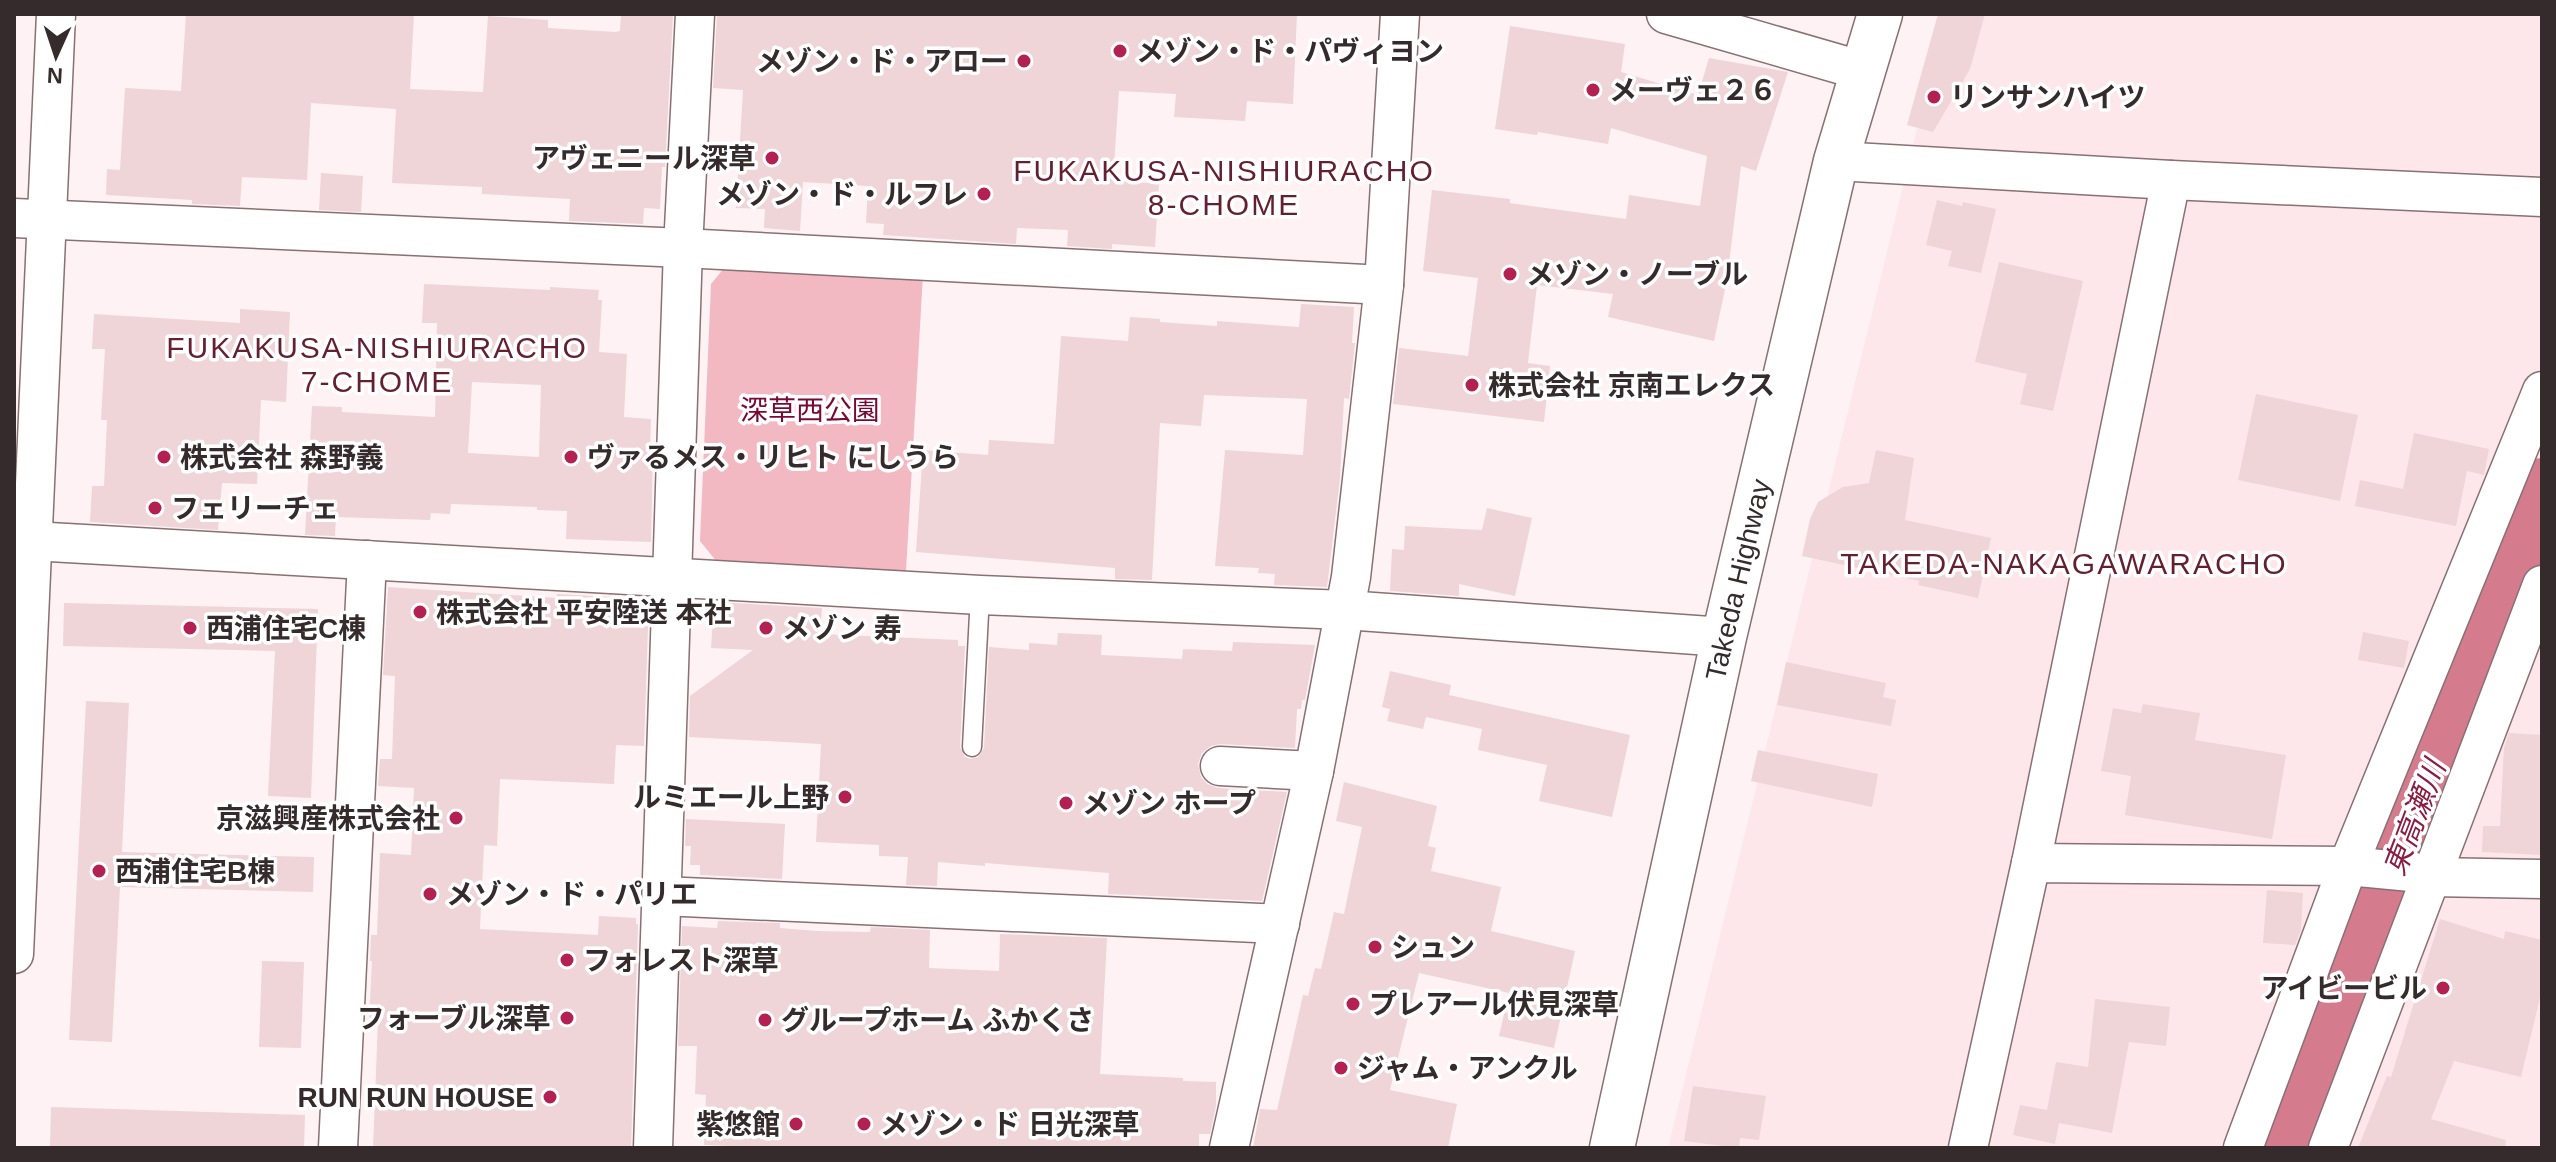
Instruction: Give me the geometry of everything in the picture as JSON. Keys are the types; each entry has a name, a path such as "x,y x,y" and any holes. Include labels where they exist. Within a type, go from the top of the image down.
{"highway":[{"name":"Takeda Highway","path":"1612,1148 1724,637 1836,161 1880,14"}],"street":[{"path":"14,954 30,220 56,14"},
{"path":"653,1148 683,248 695,14"},
{"path":"1229,1148 1314,771 1351,577 1384,285 1400,14"},
{"path":"1666,14 1863,71"},
{"path":"1836,161 2542,197"},
{"path":"1968,1148 2031,863 2171,180"},
{"path":"30,220 683,248 1384,285"},
{"path":"2243,1148 2542,391"},
{"path":"23,541 980,595 1345,610 1724,637"},
{"path":"338,1148 367,560"},
{"path":"2328,1148 2427,875 2542,585"},
{"path":"1220,766 1314,771"},
{"path":"2031,863 2354,866 2427,875 2542,879"},
{"path":"662,896 1280,924"}],"lane":[{"path":"972,747 980,595"}],"shaded area":[{"path":"1945,14 2542,14 2542,1148 1668,1148"}],"green space":[{"name":"深草西公園","path":"729,262 923,274 906,571 717,562 700,541 711,284"}],"building":[{"path":"186,14 414,14 410,89 483,92 488,16 548,20 548,28 616,32 620,31 621,14 673,14 660,209 644,208 643,224 569,221 570,199 482,194 482,187 392,183 396,109 311,103 307,180 242,177 240,206 106,195 107,169 120,170 125,88 181,91"},
{"path":"717,14 1297,14 1293,104 1247,101 1245,121 1174,117 1176,94 1119,91 1113,180 1159,184 1155,247 1112,244 1112,249 1067,246 1068,230 1017,228 1016,244 883,235 884,224 866,223 868,186 803,182 800,231 764,228 765,209 736,208 743,90 713,88"},
{"name":"リンサンハイツ","path":"1938,14 1985,14 1970,69 1933,132 1907,125"},
{"path":"1510,26 1625,44 1621,72 1698,95 1709,58 1788,72 1756,171 1741,166 1727,280 1714,341 1608,317 1613,294 1537,285 1528,363 1550,366 1544,422 1393,404 1399,348 1468,356 1478,278 1423,271 1432,190 1510,199 1510,203 1626,219 1629,195 1700,206 1707,156 1611,128 1608,144 1538,132 1537,135 1495,129"},
{"path":"321,173 363,176 361,212 319,210"},
{"path":"1937,200 1996,209 1981,273 1948,266 1952,251 1926,245"},
{"path":"1999,262 2083,281 2053,411 2020,404 2027,374 1975,362"},
{"path":"424,284 599,290 598,300 602,300 599,352 627,354 624,417 651,419 651,542 566,539 567,511 451,504 450,514 431,513 430,520 336,517 335,536 305,535 312,406 342,407 342,412 435,417 437,323 422,323","holes":["472,382 541,385 539,457 468,453"]},
{"path":"1301,304 1354,307 1352,343 1355,343 1349,399 1344,398 1340,478 1327,587 1274,585 1275,574 1258,573 1259,568 1215,566 1225,450 1303,455 1307,399 1204,395 1201,426 1160,423 1152,580 1115,579 1115,568 916,552 923,450 988,455 989,440 1054,444 1061,336 1128,341 1130,317 1217,326 1217,321 1299,327"},
{"path":"240,309 290,312 286,402 261,400 257,484 222,483 218,530 90,522 92,486 104,486 107,420 101,420 105,349 92,349 94,314 240,323"},
{"path":"2256,394 2358,415 2340,501 2238,480"},
{"path":"2414,433 2489,449 2484,475 2467,471 2456,526 2355,506 2360,480 2403,489"},
{"path":"1876,450 1914,458 1905,520 1991,538 1978,598 1918,585 1919,581 1802,556 1810,519 1818,502 1843,487 1869,483"},
{"path":"1487,508 1532,518 1515,596 1459,584 1459,596 1390,591 1392,549 1404,550 1405,526 1482,530"},
{"path":"388,587 557,598 557,594 649,599 644,746 616,745 614,784 500,779 497,846 484,845 480,929 598,935 599,916 636,918 631,1148 373,1148 378,1021 369,1021 370,961 371,935 377,935 380,853 411,855 414,788 378,786 380,759 392,759 395,676 383,675"},
{"path":"714,602 822,608 820,634 958,640 958,646 965,646 960,747 965,757 971,759 978,757 984,748 989,647 1029,650 1029,643 1057,645 1058,633 1102,635 1101,655 1182,659 1183,649 1232,651 1233,642 1315,645 1305,700 1302,700 1301,709 1297,709 1295,748 1220,744 1202,753 1198,764 1201,777 1207,784 1218,788 1287,792 1262,901 1108,894 1109,873 985,863 985,866 938,862 937,886 906,885 908,857 879,856 879,845 816,842 821,744 689,737 690,696 753,650 711,648"},
{"name":"西浦住宅C棟","path":"64,603 318,609 311,798 268,796 275,651 63,646"},
{"path":"2363,632 2409,641 2404,668 2358,660"},
{"path":"1786,662 1886,683 1883,697 1896,700 1891,726 1777,705"},
{"path":"1390,671 1451,685 1449,695 1630,735 1612,817 1539,801 1547,765 1478,750 1482,729 1426,717 1423,729 1387,721 1390,709 1382,707"},
{"name":"西浦住宅B棟","path":"86,701 129,703 122,852 314,857 313,892 120,887 112,1042 69,1040"},
{"path":"2143,704 2200,713 2195,740 2286,755 2272,839 2125,815 2131,776 2101,771 2113,708 2141,713"},
{"path":"2509,733 2542,735 2542,855 2482,852 2483,826 2500,826 2504,748"},
{"path":"1758,750 1878,774 1872,807 1751,781"},
{"path":"1344,782 1437,806 1428,846 1436,848 1431,871 1501,887 1491,931 1575,951 1554,1048 1499,1036 1509,993 1419,973 1390,1090 1457,1104 1448,1148 1253,1148 1260,1109 1277,1110 1303,995 1308,996 1315,968 1321,969 1334,912 1344,914 1362,827 1336,821"},
{"path":"686,819 785,824 782,879 700,875 700,865 690,865 691,846 685,846"},
{"path":"2267,890 2303,893 2301,930 2295,945 2263,943"},
{"path":"2440,919 2504,939 2505,931 2542,940 2542,989 2521,1077 2454,1061 2431,1119 2506,1140 2505,1148 2358,1148 2387,1076 2391,1077"},
{"path":"718,921 780,923 780,928 817,931 870,932 871,927 930,930 929,968 999,971 1000,934 1107,938 1100,1074 1216,1082 1216,1106 1210,1134 1199,1134 1199,1148 773,1148 704,1145 706,1095 695,1094 697,1046 678,1046 682,926 717,928"},
{"path":"262,961 304,962 301,1048 259,1047"},
{"path":"2095,999 2170,1007 2166,1046 2129,1042 2112,1133 2059,1123 2055,1144 2013,1135 2020,1105 2047,1110 2056,1062 2088,1067"},
{"path":"1693,1086 1766,1096 1759,1140 1740,1138 1739,1148 1684,1141"},
{"path":"51,1107 305,1115 304,1148 50,1147"}],"waterway":[{"name":"東高瀬川","path":"2287,1148 2542,488"}],"place":[{"name":"メゾン・ド・パヴィヨン","path":"1120,51"},
{"name":"メゾン・ド・アロー","path":"1024,61"},
{"name":"メーヴェ２６","path":"1593,90"},
{"name":"リンサンハイツ","path":"1934,97"},
{"name":"アヴェニール深草","path":"772,158"},
{"name":"メゾン・ド・ルフレ","path":"984,194"},
{"name":"メゾン・ノーブル","path":"1510,274"},
{"name":"株式会社 京南エレクス","path":"1472,385"},
{"name":"株式会社 森野義","path":"164,457"},
{"name":"ヴァるメス・リヒト にしうら","path":"571,457"},
{"name":"フェリーチェ","path":"155,508"},
{"name":"株式会社 平安陸送 本社","path":"420,612"},
{"name":"西浦住宅C棟","path":"190,628"},
{"name":"メゾン 寿","path":"766,628"},
{"name":"ルミエール上野","path":"845,797"},
{"name":"メゾン ホープ","path":"1066,803"},
{"name":"京滋興産株式会社","path":"456,818"},
{"name":"西浦住宅B棟","path":"99,871"},
{"name":"メゾン・ド・パリエ","path":"430,894"},
{"name":"シュン","path":"1375,947"},
{"name":"フォレスト深草","path":"567,960"},
{"name":"アイビービル","path":"2443,988"},
{"name":"プレアール伏見深草","path":"1353,1004"},
{"name":"フォーブル深草","path":"567,1018"},
{"name":"グループホーム ふかくさ","path":"765,1020"},
{"name":"ジャム・アンクル","path":"1341,1068"},
{"name":"RUN RUN HOUSE","path":"550,1097"},
{"name":"紫悠館","path":"796,1124"},
{"name":"メゾン・ド 日光深草","path":"864,1124"}],"district":[{"name":"FUKAKUSA-NISHIURACHO 8-CHOME","path":"1224,188"},
{"name":"FUKAKUSA-NISHIURACHO 7-CHOME","path":"377,365"},
{"name":"TAKEDA-NAKAGAWARACHO","path":"2064,564"}]}
